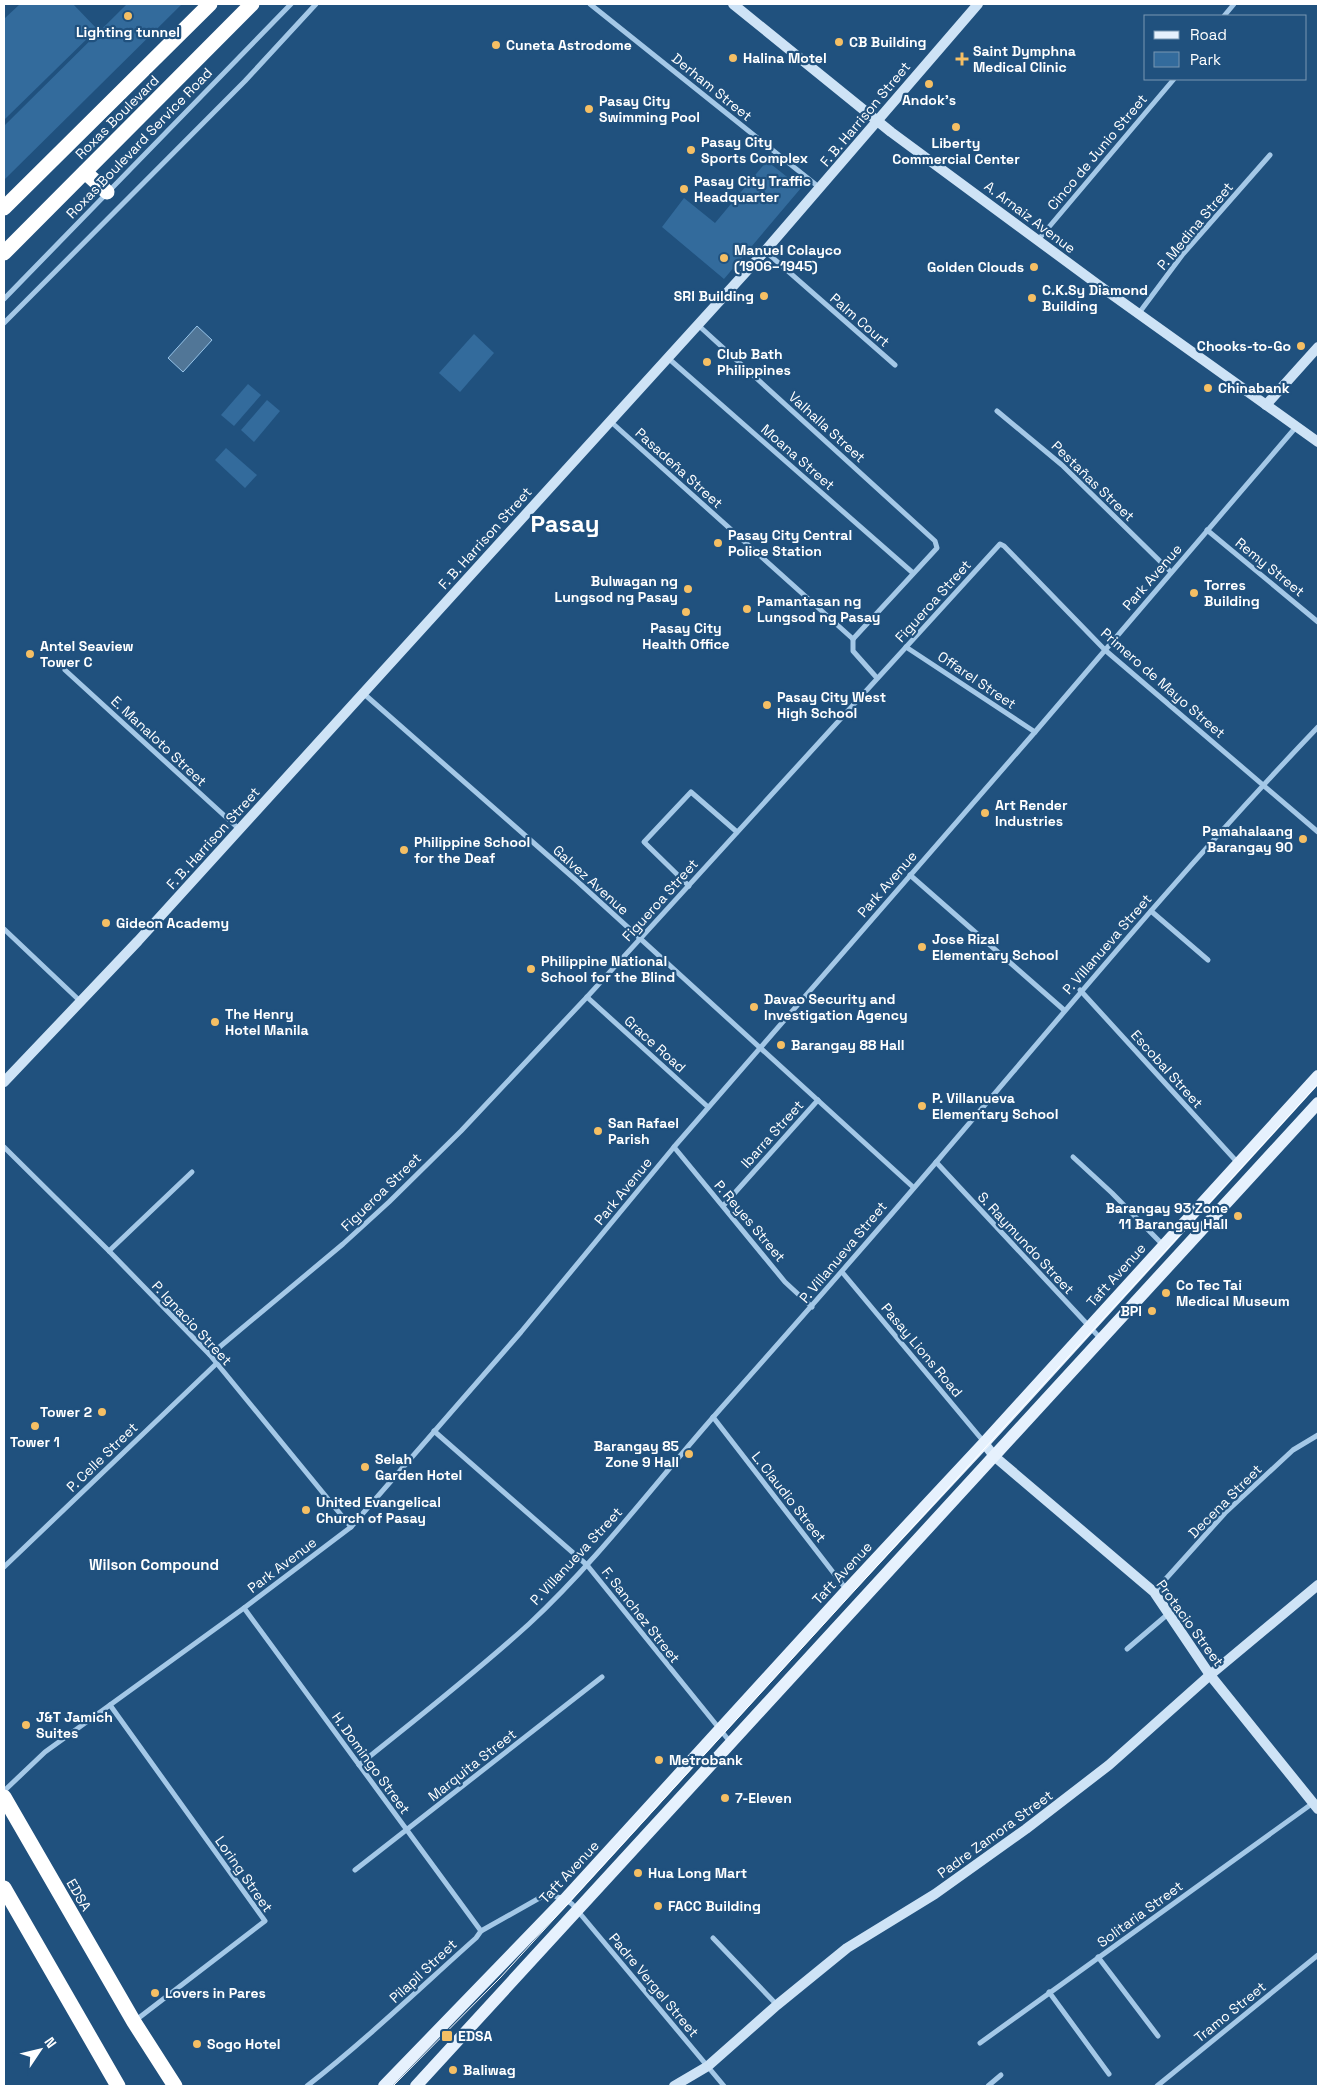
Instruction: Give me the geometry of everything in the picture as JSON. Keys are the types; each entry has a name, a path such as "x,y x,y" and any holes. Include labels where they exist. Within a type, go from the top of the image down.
{"highway":[{"name":"Roxas Boulevard","path":"4,208 210,4"},
{"name":"Roxas Boulevard","path":"4,253 252,4"},
{"path":"85,172 107,192"},
{"name":"EDSA","path":"4,1797 134,2022 175,2086"},
{"path":"4,1888 118,2086"}],"main road":[{"name":"A. Arnaiz Avenue","path":"733,4 877,120 1038,240 1318,442"},
{"name":"F. B. Harrison Street","path":"4,1082 138,941 766,251 978,4"},
{"path":"1266,405 1318,347"},
{"name":"Taft Avenue","path":"384,2086 565,1899 1317,1079"},
{"path":"416,2086 1318,1103"},
{"path":"1220,1183 1234,1195"},
{"path":"1134,1278 1147,1289"},
{"name":"Protacio Street","path":"984,1443 994,1456 1071,1519 1154,1592 1210,1675 1316,1806"},
{"name":"Padre Zamora Street","path":"674,2086 708,2066 777,2005 847,1948 935,1894 1007,1844 1109,1764 1210,1675 1318,1585"}],"street":[{"name":"Roxas Boulevard Service Road","path":"4,299 291,4"},
{"path":"4,323 245,81 316,4"},
{"name":"Derham Street","path":"590,4 820,188"},
{"path":"1225,15 1234,4"},
{"name":"Cinco de Junio Street","path":"1038,240 1173,80"},
{"name":"P. Medina Street","path":"1139,313 1184,254 1270,155"},
{"name":"Palm Court","path":"766,251 895,365"},
{"name":"Valhalla Street","path":"698,325 935,541 937,548 913,573"},
{"name":"Moana Street","path":"668,358 913,573"},
{"name":"Pestañas Street","path":"997,411 1062,465 1172,572"},
{"name":"Pasadeña Street","path":"610,421 853,639 853,651 877,678"},
{"name":"Park Avenue","path":"4,1791 45,1752 244,1608 351,1527 521,1332 708,1107 1035,732 1296,427"},
{"name":"Remy Street","path":"1207,530 1318,622"},
{"name":"Figueroa Street","path":"210,1356 343,1244 461,1131 587,998 1000,544"},
{"name":"Primero de Mayo Street","path":"1000,544 1105,650 1318,832"},
{"path":"853,639 913,573"},
{"name":"Offarel Street","path":"906,647 1035,732"},
{"name":"E. Manaloto Street","path":"65,670 239,829"},
{"name":"Galvez Avenue","path":"363,693 577,881 913,1187"},
{"name":"P. Villanueva Street","path":"359,1765 522,1630 587,1565 713,1417 812,1307 1080,990 1264,784 1318,727"},
{"path":"689,886 644,842 691,792 737,832"},
{"path":"910,875 1064,1010"},
{"path":"1151,911 1208,960"},
{"path":"4,929 80,1001"},
{"name":"Escobal Street","path":"1080,990 1238,1163"},
{"name":"Grace Road","path":"587,998 708,1107"},
{"name":"Ibarra Street","path":"723,1206 818,1100"},
{"name":"P. Reyes Street","path":"674,1147 785,1282 812,1307"},
{"name":"P. Ignacio Street","path":"4,1148 109,1251 210,1356 351,1527"},
{"path":"1073,1157 1164,1245"},
{"name":"S. Raymundo Street","path":"936,1162 1101,1339"},
{"path":"109,1251 192,1172"},
{"name":"Pasay Lions Road","path":"842,1272 984,1443"},
{"name":"P. Celle Street","path":"4,1567 216,1364"},
{"name":"L. Claudio Street","path":"713,1417 847,1590"},
{"name":"F. Sanchez Street","path":"434,1431 587,1565 719,1731 731,1743"},
{"name":"Decena Street","path":"1154,1592 1225,1514 1293,1450 1318,1435"},
{"name":"H. Domingo Street","path":"244,1608 481,1932"},
{"path":"1127,1649 1169,1614"},
{"name":"Marquita Street","path":"356,1870 602,1677"},
{"name":"Loring Street","path":"110,1705 265,1921 134,2022"},
{"name":"Solitaria Street","path":"980,2043 1098,1957 1316,1806"},
{"name":"Pilapil Street","path":"306,2086 338,2062 396,2011 481,1932 543,1896 551,1895 565,1899"},
{"name":"Padre Vergel Street","path":"565,1899 577,1910 724,2086"},
{"path":"713,1938 777,2005"},
{"name":"Tramo Street","path":"1157,2086 1318,1954"},
{"path":"1098,1957 1158,2036"},
{"path":"1049,1992 1109,2074"},
{"path":"988,2086 1001,2074"}],"green space":[{"path":"20,4 73,4 97,29 4,120 4,19"},
{"path":"127,4 182,4 4,180 4,126"},
{"path":"767,161 801,188 724,279 662,227 684,198 715,223"},
{"path":"474,334 494,353 460,392 439,373"},
{"path":"248,384 261,395 234,426 221,415"},
{"path":"267,400 280,411 254,442 241,430"},
{"path":"226,448 257,475 245,488 215,460"}],"shaded area":[{"path":"197,326 212,340 183,372 168,358"}],"tram line":[{"path":"393,2086 500,1978 1318,1084"}],"place":[{"name":"Lighting tunnel","path":"128,16"},
{"name":"CB Building","path":"839,42"},
{"name":"Cuneta Astrodome","path":"496,45"},
{"name":"Halina Motel","path":"733,58"},
{"name":"Saint Dymphna Medical Clinic","path":"962,59"},
{"name":"Andok's","path":"929,84"},
{"name":"Pasay City Swimming Pool","path":"589,109"},
{"name":"Liberty Commercial Center","path":"956,127"},
{"name":"Pasay City Sports Complex","path":"691,150"},
{"name":"Pasay City Traffic Headquarter","path":"684,189"},
{"name":"Manuel Colayco (1906–1945)","path":"724,258"},
{"name":"Golden Clouds","path":"1034,267"},
{"name":"SRI Building","path":"764,296"},
{"name":"C.K.Sy Diamond Building","path":"1032,298"},
{"name":"Chooks-to-Go","path":"1301,346"},
{"name":"Club Bath Philippines","path":"707,362"},
{"name":"Chinabank","path":"1208,388"},
{"name":"Pasay City Central Police Station","path":"718,543"},
{"name":"Bulwagan ng Lungsod ng Pasay","path":"688,589"},
{"name":"Torres Building","path":"1194,593"},
{"name":"Pamantasan ng Lungsod ng Pasay","path":"747,609"},
{"name":"Pasay City Health Office","path":"686,612"},
{"name":"Antel Seaview Tower C","path":"30,654"},
{"name":"Pasay City West High School","path":"767,705"},
{"name":"Art Render Industries","path":"985,813"},
{"name":"Pamahalaang Barangay 90","path":"1303,839"},
{"name":"Philippine School for the Deaf","path":"404,850"},
{"name":"Gideon Academy","path":"106,923"},
{"name":"Jose Rizal Elementary School","path":"922,947"},
{"name":"Philippine National School for the Blind","path":"531,969"},
{"name":"Davao Security and Investigation Agency","path":"754,1007"},
{"name":"The Henry Hotel Manila","path":"215,1022"},
{"name":"Barangay 88 Hall","path":"781,1045"},
{"name":"P. Villanueva Elementary School","path":"922,1106"},
{"name":"San Rafael Parish","path":"598,1131"},
{"name":"Barangay 93 Zone 11 Barangay Hall","path":"1238,1216"},
{"name":"Co Tec Tai Medical Museum","path":"1166,1293"},
{"name":"BPI","path":"1152,1311"},
{"name":"Tower 2","path":"102,1412"},
{"name":"Tower 1","path":"35,1426"},
{"name":"Barangay 85 Zone 9 Hall","path":"689,1454"},
{"name":"Selah Garden Hotel","path":"365,1467"},
{"name":"United Evangelical Church of Pasay","path":"306,1510"},
{"name":"J&T Jamich Suites","path":"26,1725"},
{"name":"Metrobank","path":"659,1760"},
{"name":"7-Eleven","path":"725,1798"},
{"name":"Hua Long Mart","path":"638,1873"},
{"name":"FACC Building","path":"658,1906"},
{"name":"Lovers in Pares","path":"155,1993"},
{"name":"EDSA","path":"447,2036"},
{"name":"Sogo Hotel","path":"197,2044"},
{"name":"Baliwag","path":"453,2070"}],"district":[{"name":"Pasay","path":"565,524"},
{"name":"Wilson Compound","path":"154,1565"}]}
